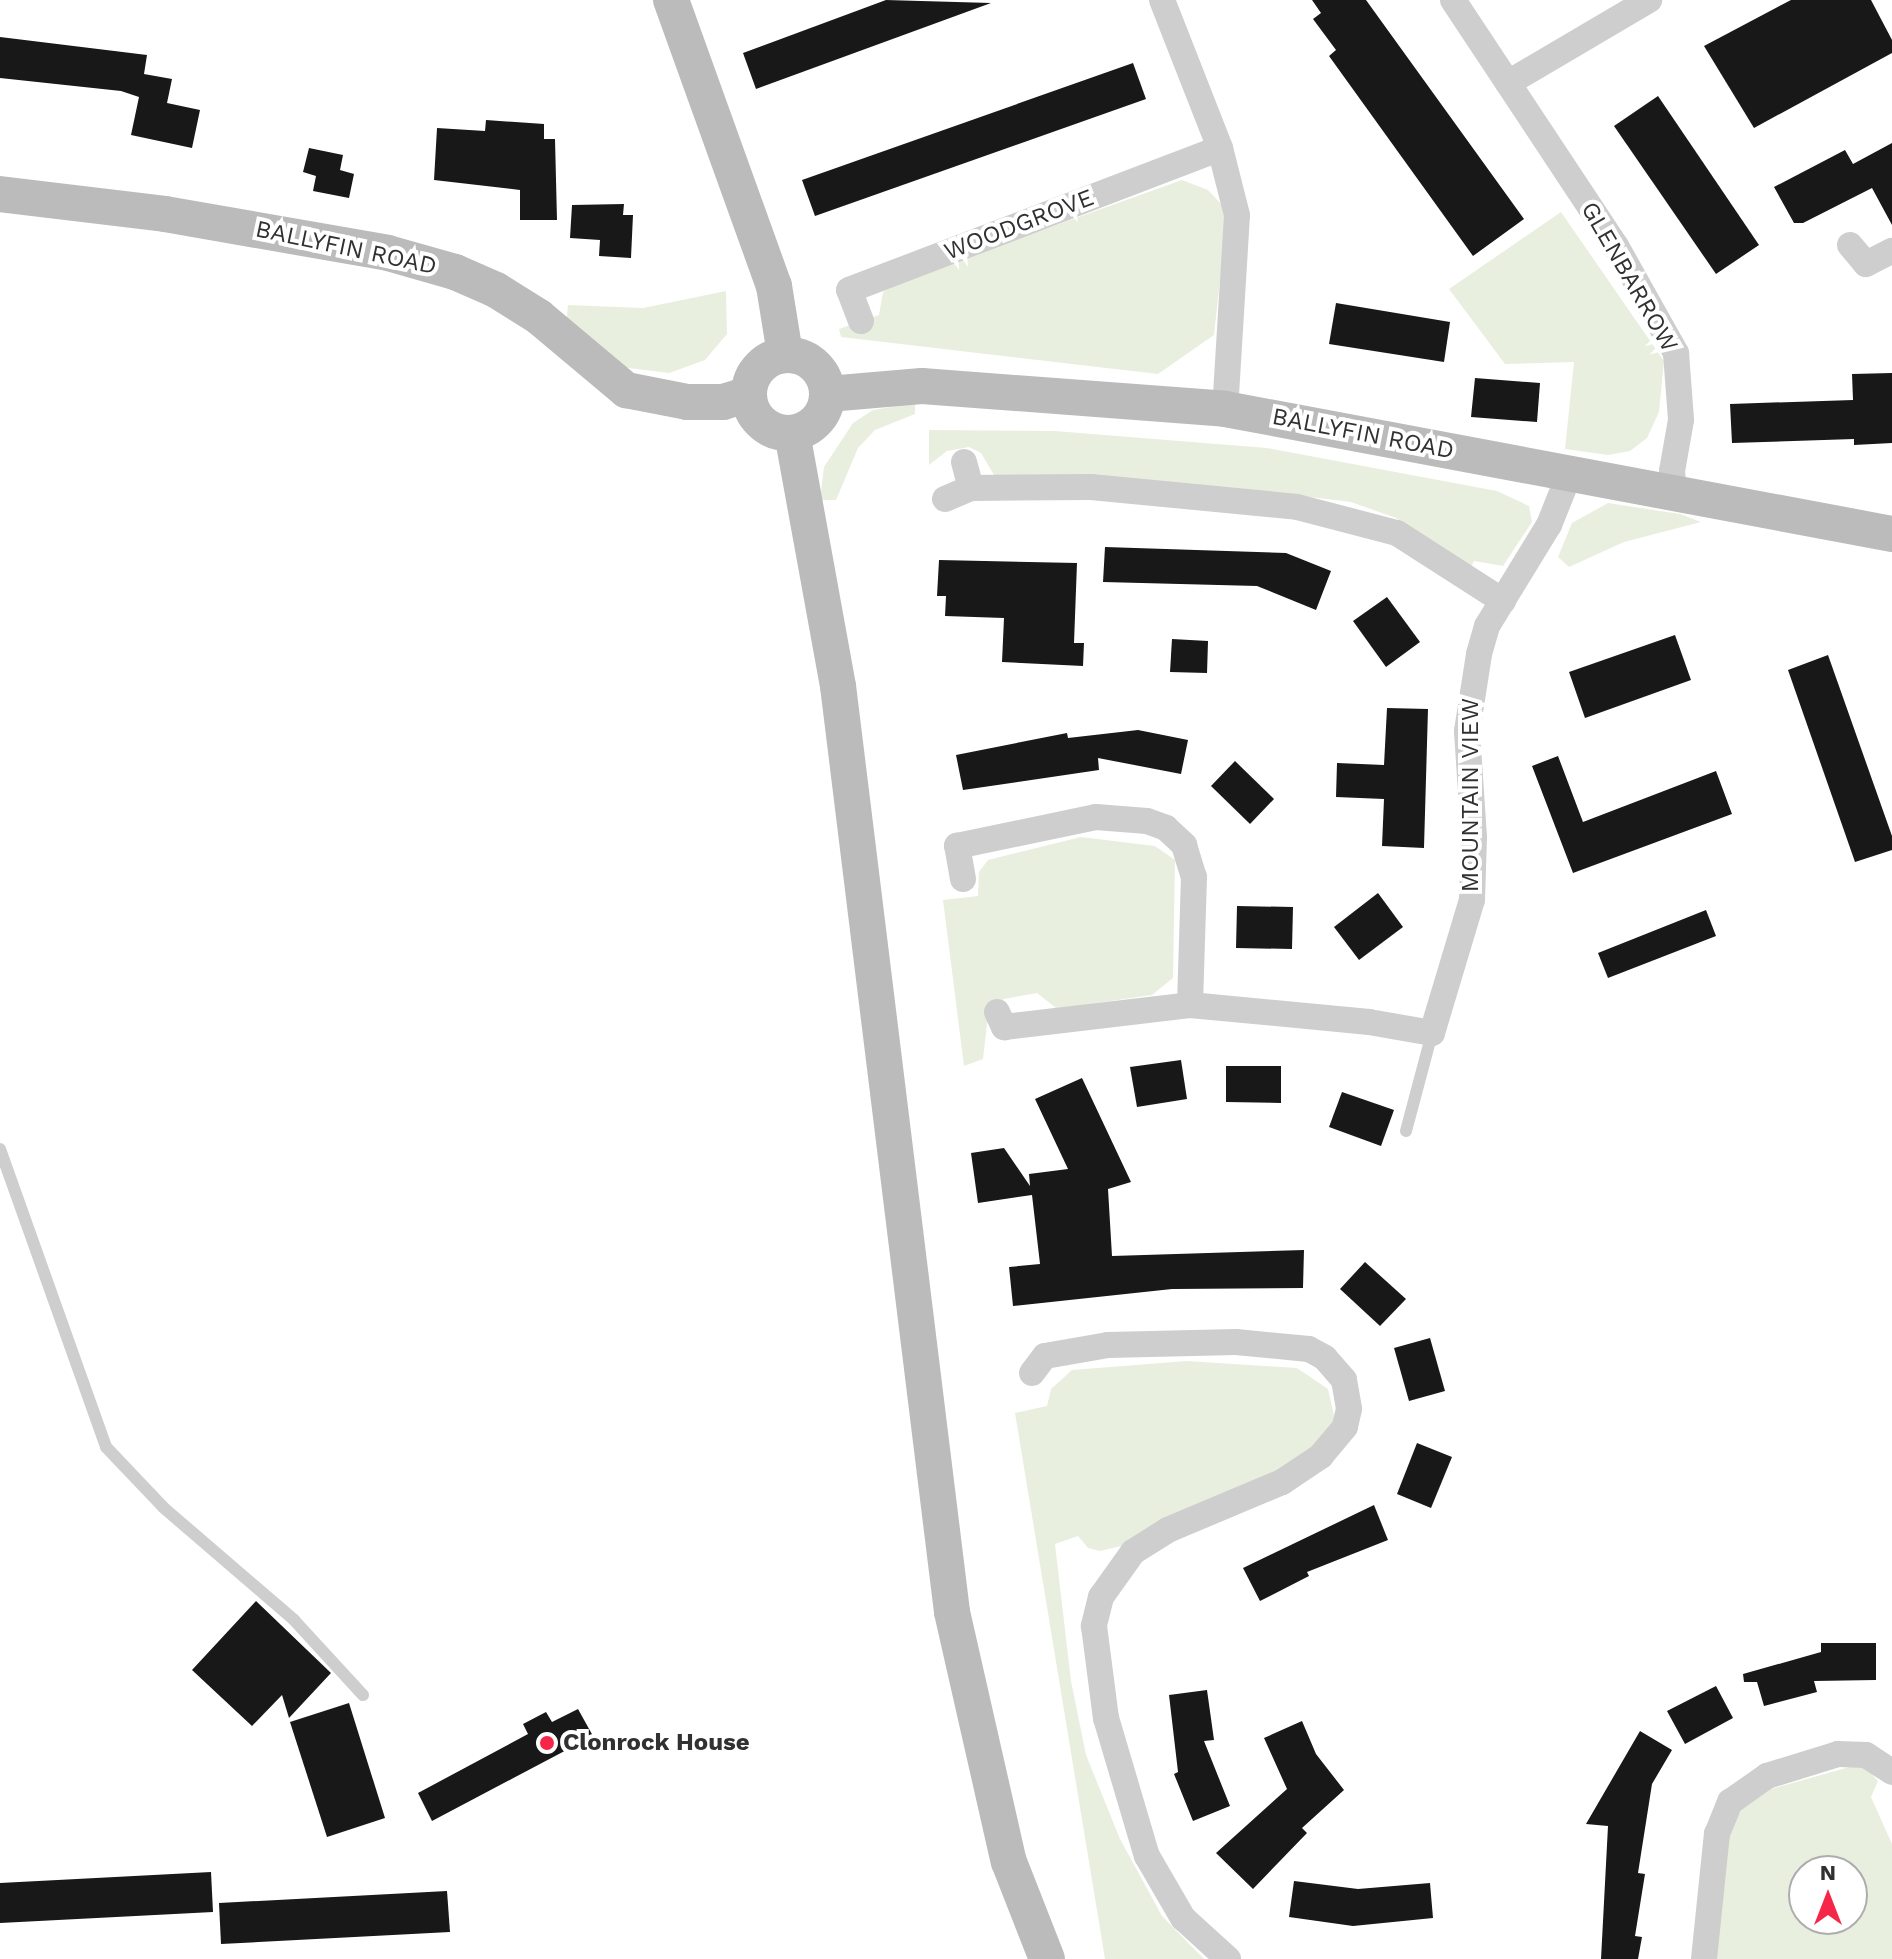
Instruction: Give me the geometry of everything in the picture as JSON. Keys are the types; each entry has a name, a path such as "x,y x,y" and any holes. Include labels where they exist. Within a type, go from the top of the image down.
{"street":[{"path":"671,0 774,286 785,354"},
{"path":"1162,0 1220,148 1237,215 1225,409"},
{"name":"GLENBARROW","path":"1453,0 1616,246 1676,353 1681,420 1672,471 1674,492"},
{"path":"1508,83 1649,0"},
{"name":"WOODGROVE","path":"861,321 849,290 1220,148"},
{"name":"BALLYFIN ROAD","path":"0,194 165,214 388,253 496,290 539,317 626,390 687,402 723,402 749,394"},
{"path":"1850,245 1866,264 1892,251"},
{"path":"785,354 810,360 826,381 828,394 821,416 792,433 762,423 749,394 755,371 785,354"},
{"name":"BALLYFIN ROAD","path":"828,394 922,386 1225,409 1892,534"},
{"path":"792,433 838,686 952,1612 1009,1862 1047,1959"},
{"path":"964,462 971,488"},
{"name":"MOUNTAIN VIEW","path":"1432,1033 1472,900 1470,691 1487,626 1549,525 1569,475"},
{"path":"945,499 971,488 1150,491 1326,513 1397,533 1503,601"},
{"path":"963,879 957,846 1096,817 1147,821 1166,828 1184,845 1194,877 1190,1005"},
{"path":"997,1012 1004,1027 1190,1005 1369,1022 1432,1033"},
{"path":"1032,1373 1045,1356 1108,1345 1236,1342 1309,1349 1325,1358 1344,1380 1349,1409 1345,1427 1321,1456 1282,1482 1168,1530 1133,1552 1101,1597 1094,1626 1095,1661 1106,1718 1147,1856 1183,1918 1228,1959"},
{"path":"1704,1959 1717,1834 1730,1802 1745,1788 1838,1754 1866,1755 1892,1772"}],"lane":[{"path":"1406,1131 1432,1033"},
{"path":"0,1149 106,1447 164,1508 294,1620 363,1695"}],"green space":[{"path":"1182,180 1208,190 1222,205 1226,226 1214,335 1158,374 841,337 839,329 879,315 883,292 895,283"},
{"path":"1561,212 1664,361 1659,412 1647,438 1630,451 1608,455 1565,449 1574,362 1505,364 1449,289"},
{"path":"726,291 727,334 705,360 669,373 620,367 566,325 568,305 643,308"},
{"path":"915,403 915,414 875,430 858,448 836,500 820,500 824,467 853,423 873,410"},
{"path":"929,430 1055,431 1267,448 1497,491 1529,506 1532,522 1503,566 1474,561 1471,567 1396,518 1351,502 1237,488 994,475 981,453 969,447 947,451 929,465"},
{"path":"1608,503 1680,514 1701,522 1624,542 1569,567 1558,557 1572,523"},
{"path":"1081,837 1155,846 1175,860 1173,978 1152,995 1076,1006 1056,1008 1037,993 1004,999 989,1008 983,1059 964,1066 943,900 978,896 979,872 988,860"},
{"path":"1187,1361 1297,1368 1328,1389 1335,1420 1329,1434 1292,1466 1130,1544 1100,1551 1088,1548 1078,1536 1055,1544 1071,1681 1086,1755 1120,1839 1162,1916 1204,1959 1105,1959 1015,1413 1047,1406 1051,1389 1072,1370"},
{"path":"1853,1766 1866,1768 1878,1781 1871,1797 1892,1844 1892,1959 1715,1959 1717,1889 1732,1824 1742,1809 1771,1789"}],"building":[{"path":"886,0 991,3 756,89 743,53"},
{"path":"1312,0 1366,0 1524,219 1473,256 1329,56 1336,50 1313,19 1321,13"},
{"path":"1791,0 1871,0 1892,40 1892,53 1754,128 1704,46"},
{"path":"0,37 147,55 144,74 172,79 167,103 200,110 192,148 131,135 139,97 121,91 0,78"},
{"path":"1133,63 1146,99 815,216 802,180"},
{"path":"1658,96 1759,245 1716,274 1614,126"},
{"path":"486,120 544,124 544,139 555,139 557,220 520,220 520,190 434,180 437,128 485,131"},
{"path":"1892,143 1892,225 1872,188 1803,223 1794,223 1774,187 1845,150 1853,164"},
{"path":"309,148 343,155 340,170 354,174 349,198 313,191 316,176 303,172"},
{"path":"624,204 623,215 633,215 631,258 599,256 600,240 570,238 572,205"},
{"path":"1336,303 1450,322 1444,362 1329,344"},
{"path":"1892,373 1892,443 1854,445 1854,439 1732,443 1730,404 1853,400 1852,374"},
{"path":"1475,378 1540,383 1537,422 1471,417"},
{"path":"1105,547 1286,553 1331,571 1316,610 1257,586 1103,582"},
{"path":"939,560 1077,563 1074,643 1084,643 1083,666 1002,662 1004,618 945,616 946,596 937,596"},
{"path":"1387,597 1420,642 1386,667 1353,621"},
{"path":"1675,635 1691,680 1585,718 1569,672"},
{"path":"1172,639 1208,641 1207,673 1170,672"},
{"path":"1828,655 1892,836 1892,850 1855,862 1788,670"},
{"path":"1387,708 1428,709 1424,848 1382,846 1384,799 1336,797 1337,763 1384,765"},
{"path":"1138,730 1188,740 1181,774 1098,758 1099,770 963,790 956,755 1067,733 1068,738"},
{"path":"1558,756 1583,822 1716,771 1732,814 1573,873 1532,766"},
{"path":"1235,761 1274,799 1250,824 1211,786"},
{"path":"1378,893 1403,927 1359,960 1334,927"},
{"path":"1237,906 1293,907 1292,949 1236,948"},
{"path":"1706,910 1716,936 1608,978 1598,953"},
{"path":"1181,1060 1187,1099 1137,1107 1130,1067"},
{"path":"1226,1066 1281,1066 1281,1103 1226,1102"},
{"path":"1082,1078 1131,1182 1108,1189 1112,1256 1304,1250 1303,1288 1172,1289 1013,1306 1009,1267 1040,1264 1032,1195 978,1203 971,1153 1004,1148 1030,1186 1029,1174 1068,1169 1035,1099"},
{"path":"1342,1092 1394,1110 1381,1146 1329,1127"},
{"path":"1365,1262 1406,1299 1380,1326 1340,1289"},
{"path":"1430,1338 1445,1391 1409,1401 1394,1348"},
{"path":"1417,1443 1452,1457 1431,1508 1397,1494"},
{"path":"1374,1505 1388,1540 1307,1572 1309,1576 1260,1601 1243,1568"},
{"path":"256,1601 331,1673 289,1718 282,1695 252,1726 192,1670"},
{"path":"1821,1643 1876,1643 1876,1680 1814,1681 1817,1692 1764,1706 1757,1682 1744,1682 1743,1674 1821,1652"},
{"path":"1716,1686 1733,1718 1685,1744 1667,1711"},
{"path":"1207,1690 1214,1740 1204,1741 1230,1806 1193,1821 1174,1774 1178,1772 1169,1695"},
{"path":"349,1703 385,1818 327,1837 290,1722"},
{"path":"578,1709 593,1736 432,1821 418,1793 528,1734 523,1724 546,1712 552,1722"},
{"path":"1302,1721 1316,1754 1344,1790 1302,1828 1307,1833 1253,1889 1216,1853 1287,1789 1264,1738"},
{"path":"1640,1731 1672,1750 1652,1784 1638,1873 1645,1874 1635,1936 1642,1937 1638,1959 1601,1959 1608,1826 1586,1824"},
{"path":"211,1872 213,1912 0,1923 0,1883"},
{"path":"1294,1881 1358,1889 1430,1883 1433,1918 1353,1926 1289,1917"},
{"path":"447,1891 450,1932 221,1944 219,1903"}],"place":[{"name":"Clonrock House","path":"547,1743"}]}
